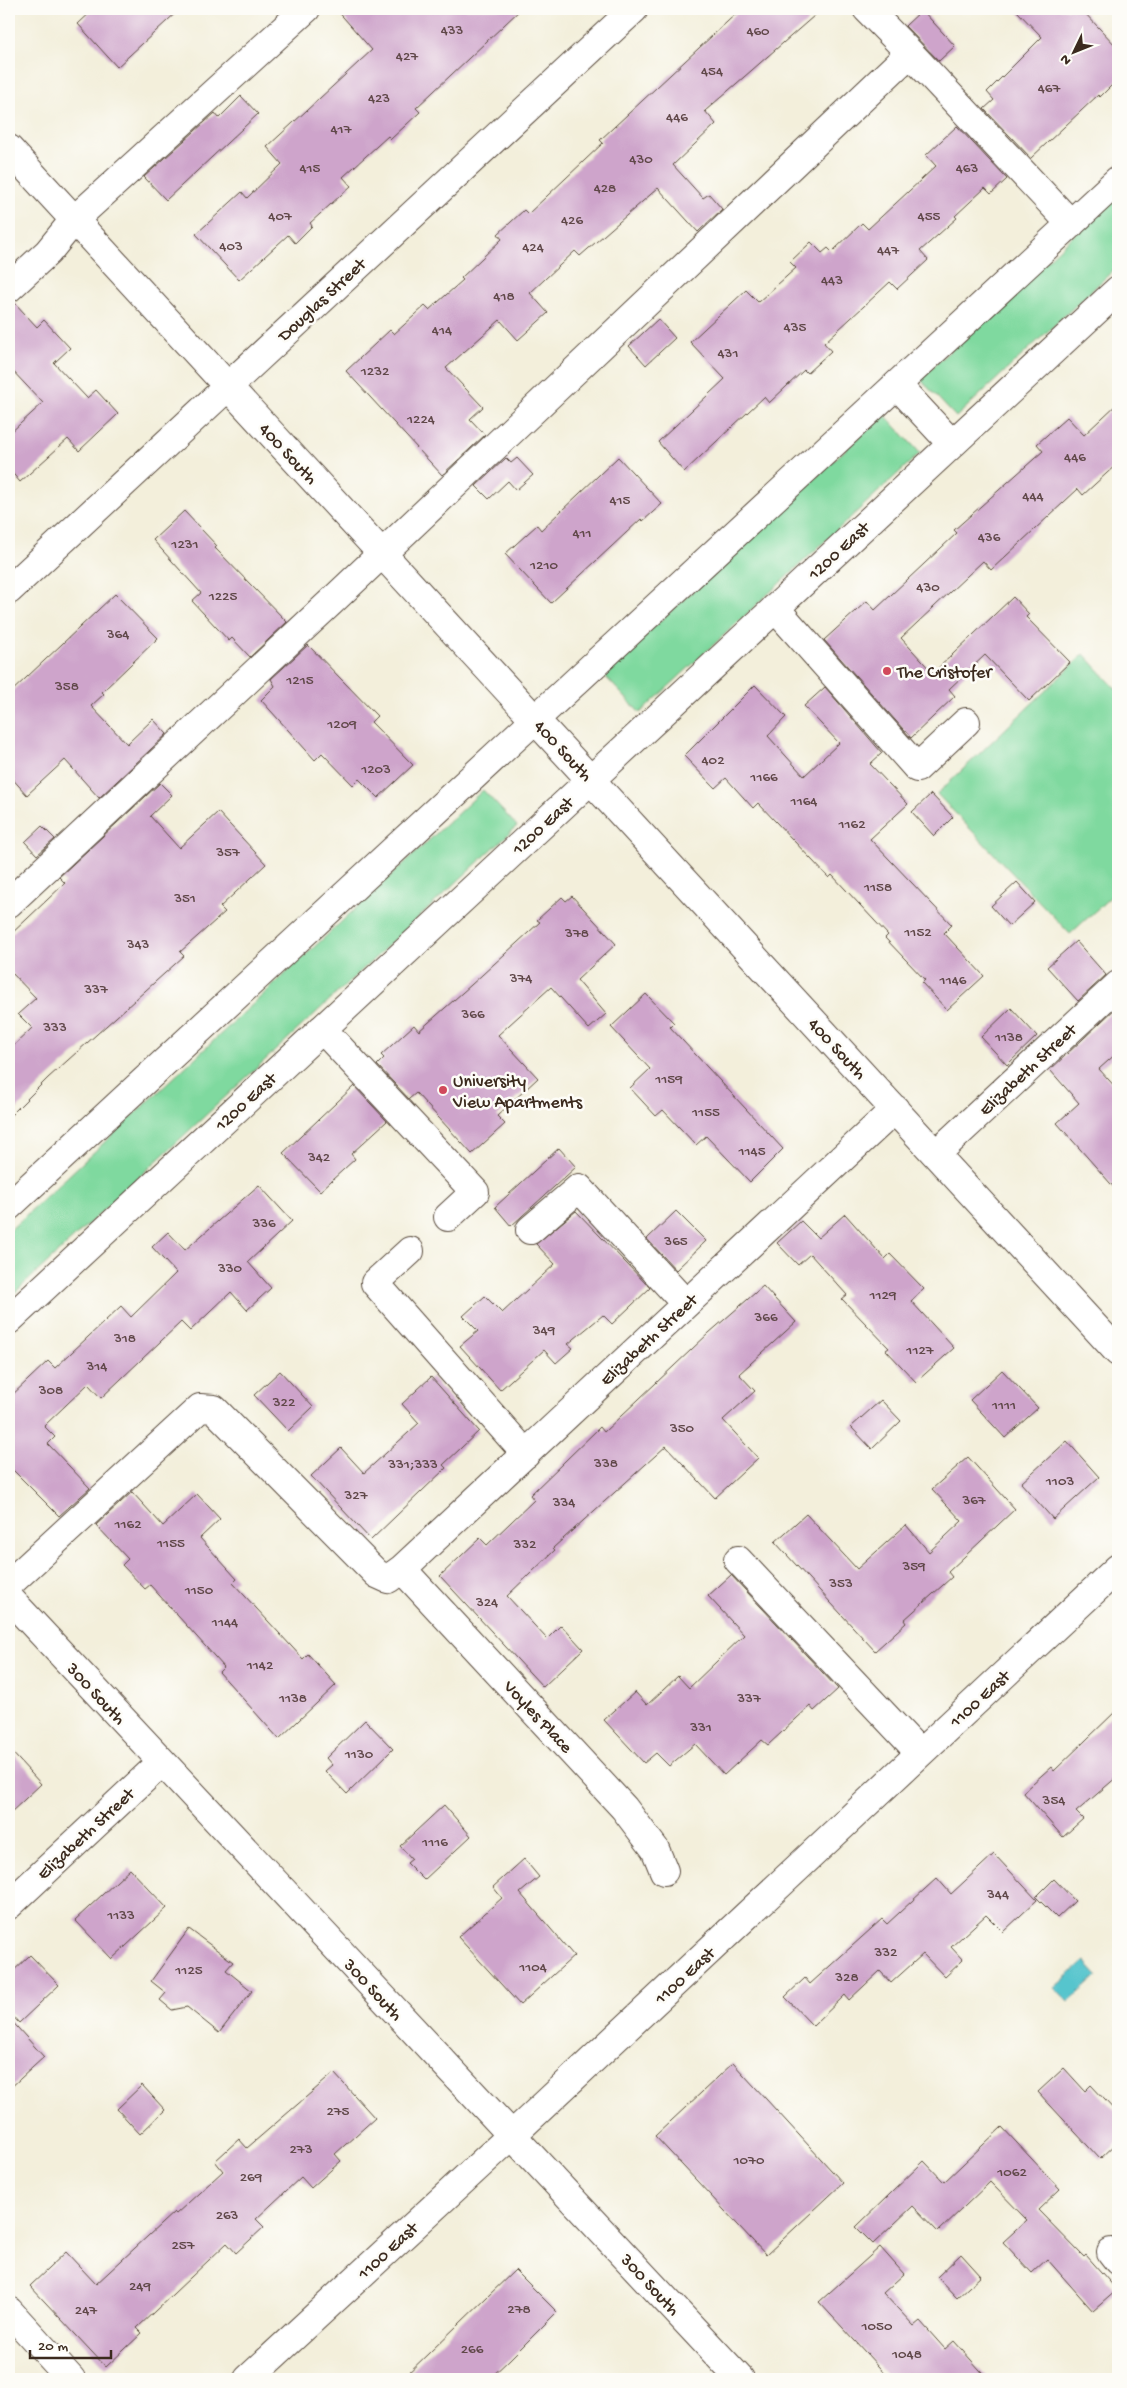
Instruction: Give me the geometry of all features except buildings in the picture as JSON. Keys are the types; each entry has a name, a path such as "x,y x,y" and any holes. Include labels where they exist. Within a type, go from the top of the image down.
{"street":[{"path":"9,288 48,252 74,220 306,9"},
{"name":"Douglas Street","path":"9,590 634,9"},
{"path":"867,9 1071,224"},
{"path":"9,904 382,554 910,53"},
{"name":"400 South","path":"9,149 1118,1352"},
{"path":"9,1206 1118,180"},
{"name":"1200 East","path":"9,1320 1118,290"},
{"path":"897,385 952,444"},
{"path":"775,608 917,768 966,722"},
{"name":"Elizabeth Street","path":"936,1154 1118,984"},
{"path":"322,1029 475,1192 448,1217"},
{"name":"Elizabeth Street","path":"402,1569 895,1109"},
{"path":"530,1230 579,1188 686,1304"},
{"path":"410,1252 375,1283 526,1454"},
{"path":"11,1602 200,1408 214,1410 377,1574 388,1579 402,1569"},
{"path":"738,1560 920,1753"},
{"name":"1100 East","path":"248,2379 511,2136 1118,1568"},
{"name":"Voyles Place","path":"402,1569 624,1808 654,1849 664,1871"},
{"name":"300 South","path":"11,1602 740,2379"},
{"name":"Elizabeth Street","path":"9,1905 162,1762"},
{"path":"9,2312 71,2379"}],"green space":[{"path":"1118,194 1118,266 956,417 920,379"},
{"path":"884,414 920,453 640,713 603,674"},
{"path":"1084,654 1118,691 1118,890 1070,934 937,794"},
{"path":"483,790 517,826 9,1298 9,1231"}],"water":[{"path":"1085,1961 1098,1975 1068,2002 1054,1988"}],"place":[{"name":"The Cristofer","path":"887,671"},
{"name":"University View Apartments","path":"443,1090"}]}
